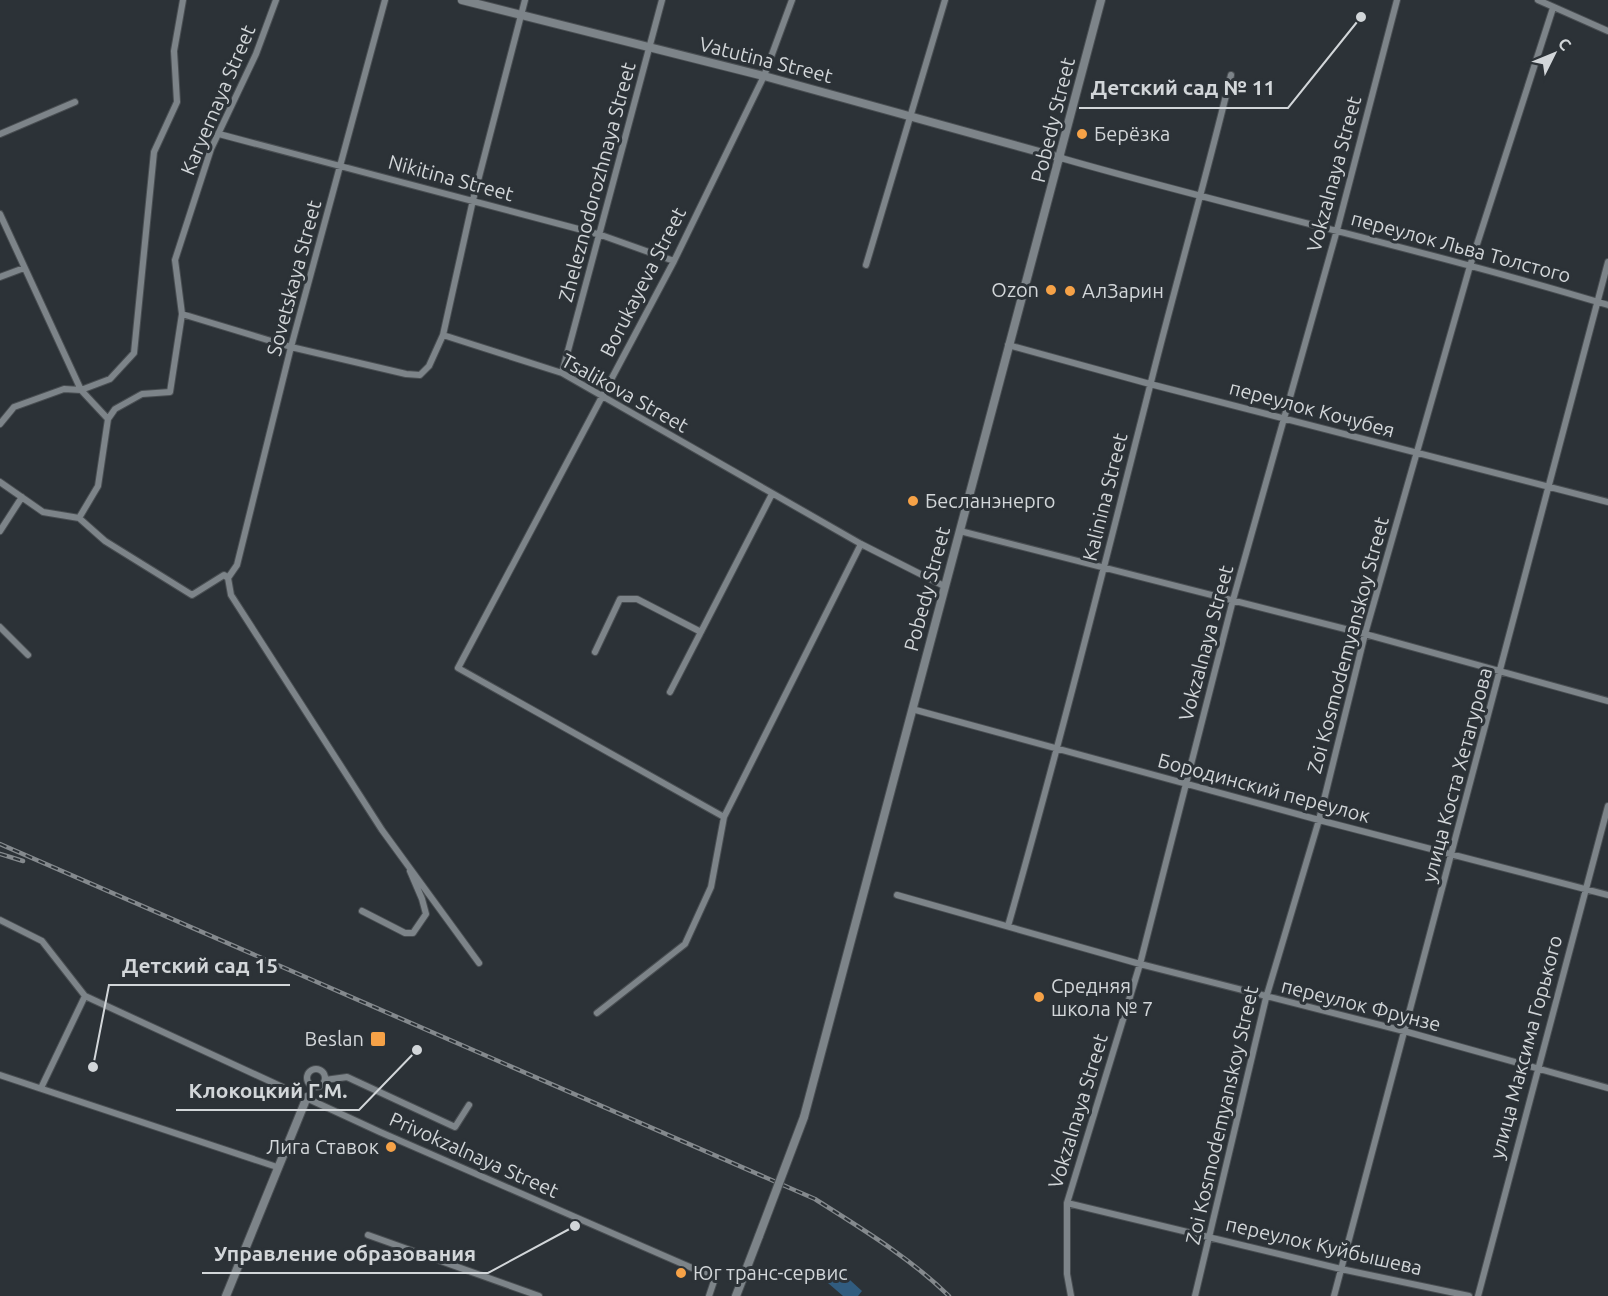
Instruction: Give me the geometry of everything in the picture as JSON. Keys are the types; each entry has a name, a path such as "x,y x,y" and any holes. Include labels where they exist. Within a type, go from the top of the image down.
{"main road":[{"name":"Pobedy Street","path":"736,1296 804,1117 1101,0"}],"street":[{"path":"0,424 14,406 64,389 81,390 110,379 134,353 154,152 177,102 174,51 183,0"},
{"name":"Karyernaya Street","path":"108,419 115,409 142,394 170,392 182,314 175,260 219,134 256,54 276,0"},
{"name":"Sovetskaya Street","path":"228,578 237,566 291,347 385,0"},
{"name":"Vatutina Street","path":"462,0 764,76 1060,158"},
{"path":"182,314 291,347 406,374 420,375 429,366 443,335 473,200 525,0"},
{"name":"Zheleznodorozhnaya Street","path":"562,373 601,235 662,0"},
{"name":"Borukayeva Street","path":"724,816 458,668 674,261 764,76 792,0"},
{"path":"866,265 945,0"},
{"name":"Vokzalnaya Street","path":"1071,1296 1067,1274 1067,1203 1140,964 1233,600 1337,230 1397,0"},
{"path":"1538,0 1608,31"},
{"name":"Zoi Kosmodemyanskoy Street","path":"1195,1296 1266,998 1319,820 1365,634 1470,266 1553,8"},
{"name":"Kalinina Street","path":"1008,926 1058,748 1231,75"},
{"path":"0,134 75,102"},
{"name":"Nikitina Street","path":"219,134 601,235 674,261"},
{"name":"переулок Льва Толстого","path":"1060,158 1201,198 1337,230 1608,305"},
{"path":"0,214 81,390 108,419 98,486 79,518"},
{"name":"улица Коста Хетагурова","path":"1334,1296 1502,671 1548,486 1608,262"},
{"path":"0,277 24,268"},
{"name":"Tsalikova Street","path":"443,335 562,373 861,544 944,586"},
{"name":"переулок Кочубея","path":"1008,345 1608,502"},
{"path":"0,483 43,512 79,518 105,541 192,595 224,575 228,578 231,595 382,830 480,963"},
{"path":"670,692 772,494"},
{"path":"0,531 22,497"},
{"path":"960,531 1365,634 1608,702"},
{"path":"597,1013 685,944 711,887 724,816 861,544"},
{"path":"595,652 620,599 637,599 701,632"},
{"path":"0,627 28,655"},
{"name":"Бородинский переулок","path":"912,709 1319,820 1608,894"},
{"name":"улица Максима Горького","path":"1478,1296 1536,1069 1608,806"},
{"path":"362,911 405,933 413,933 426,914 408,864"},
{"name":"переулок Фрунзе","path":"897,895 1140,964 1266,998 1404,1031 1608,1088"},
{"path":"0,920 42,941 86,996 41,1088"},
{"name":"Privokzalnaya Street","path":"86,996 391,1137 715,1278 709,1296"},
{"path":"312,1085 307,1076 312,1069 318,1069 325,1077 347,1077 455,1127 468,1105"},
{"path":"0,1075 277,1167"},
{"path":"312,1085 321,1085 325,1077"},
{"path":"226,1296 312,1085"},
{"name":"переулок Куйбышева","path":"1067,1203 1341,1269 1468,1296"},
{"path":"368,1235 539,1296"}],"shaded area":[{"path":"839,1270 862,1291 858,1296 843,1296 828,1283"}],"railway":[{"path":"0,844 815,1199 901,1256 949,1296"},
{"path":"0,854 23,861"}],"place":[{"name":"Детский сад № 11","path":"1361,17"},
{"name":"Берёзка","path":"1082,134"},
{"name":"Ozon","path":"1051,290"},
{"name":"АлЗарин","path":"1070,291"},
{"name":"Бесланэнерго","path":"913,501"},
{"name":"Средняя школа № 7","path":"1039,997"},
{"name":"Beslan","path":"378,1039"},
{"name":"Клокоцкий Г.М.","path":"417,1050"},
{"name":"Детский сад 15","path":"93,1067"},
{"name":"Лига Ставок","path":"391,1147"},
{"name":"Управление образования","path":"575,1226"},
{"name":"Юг транс-сервис","path":"681,1273"}]}
